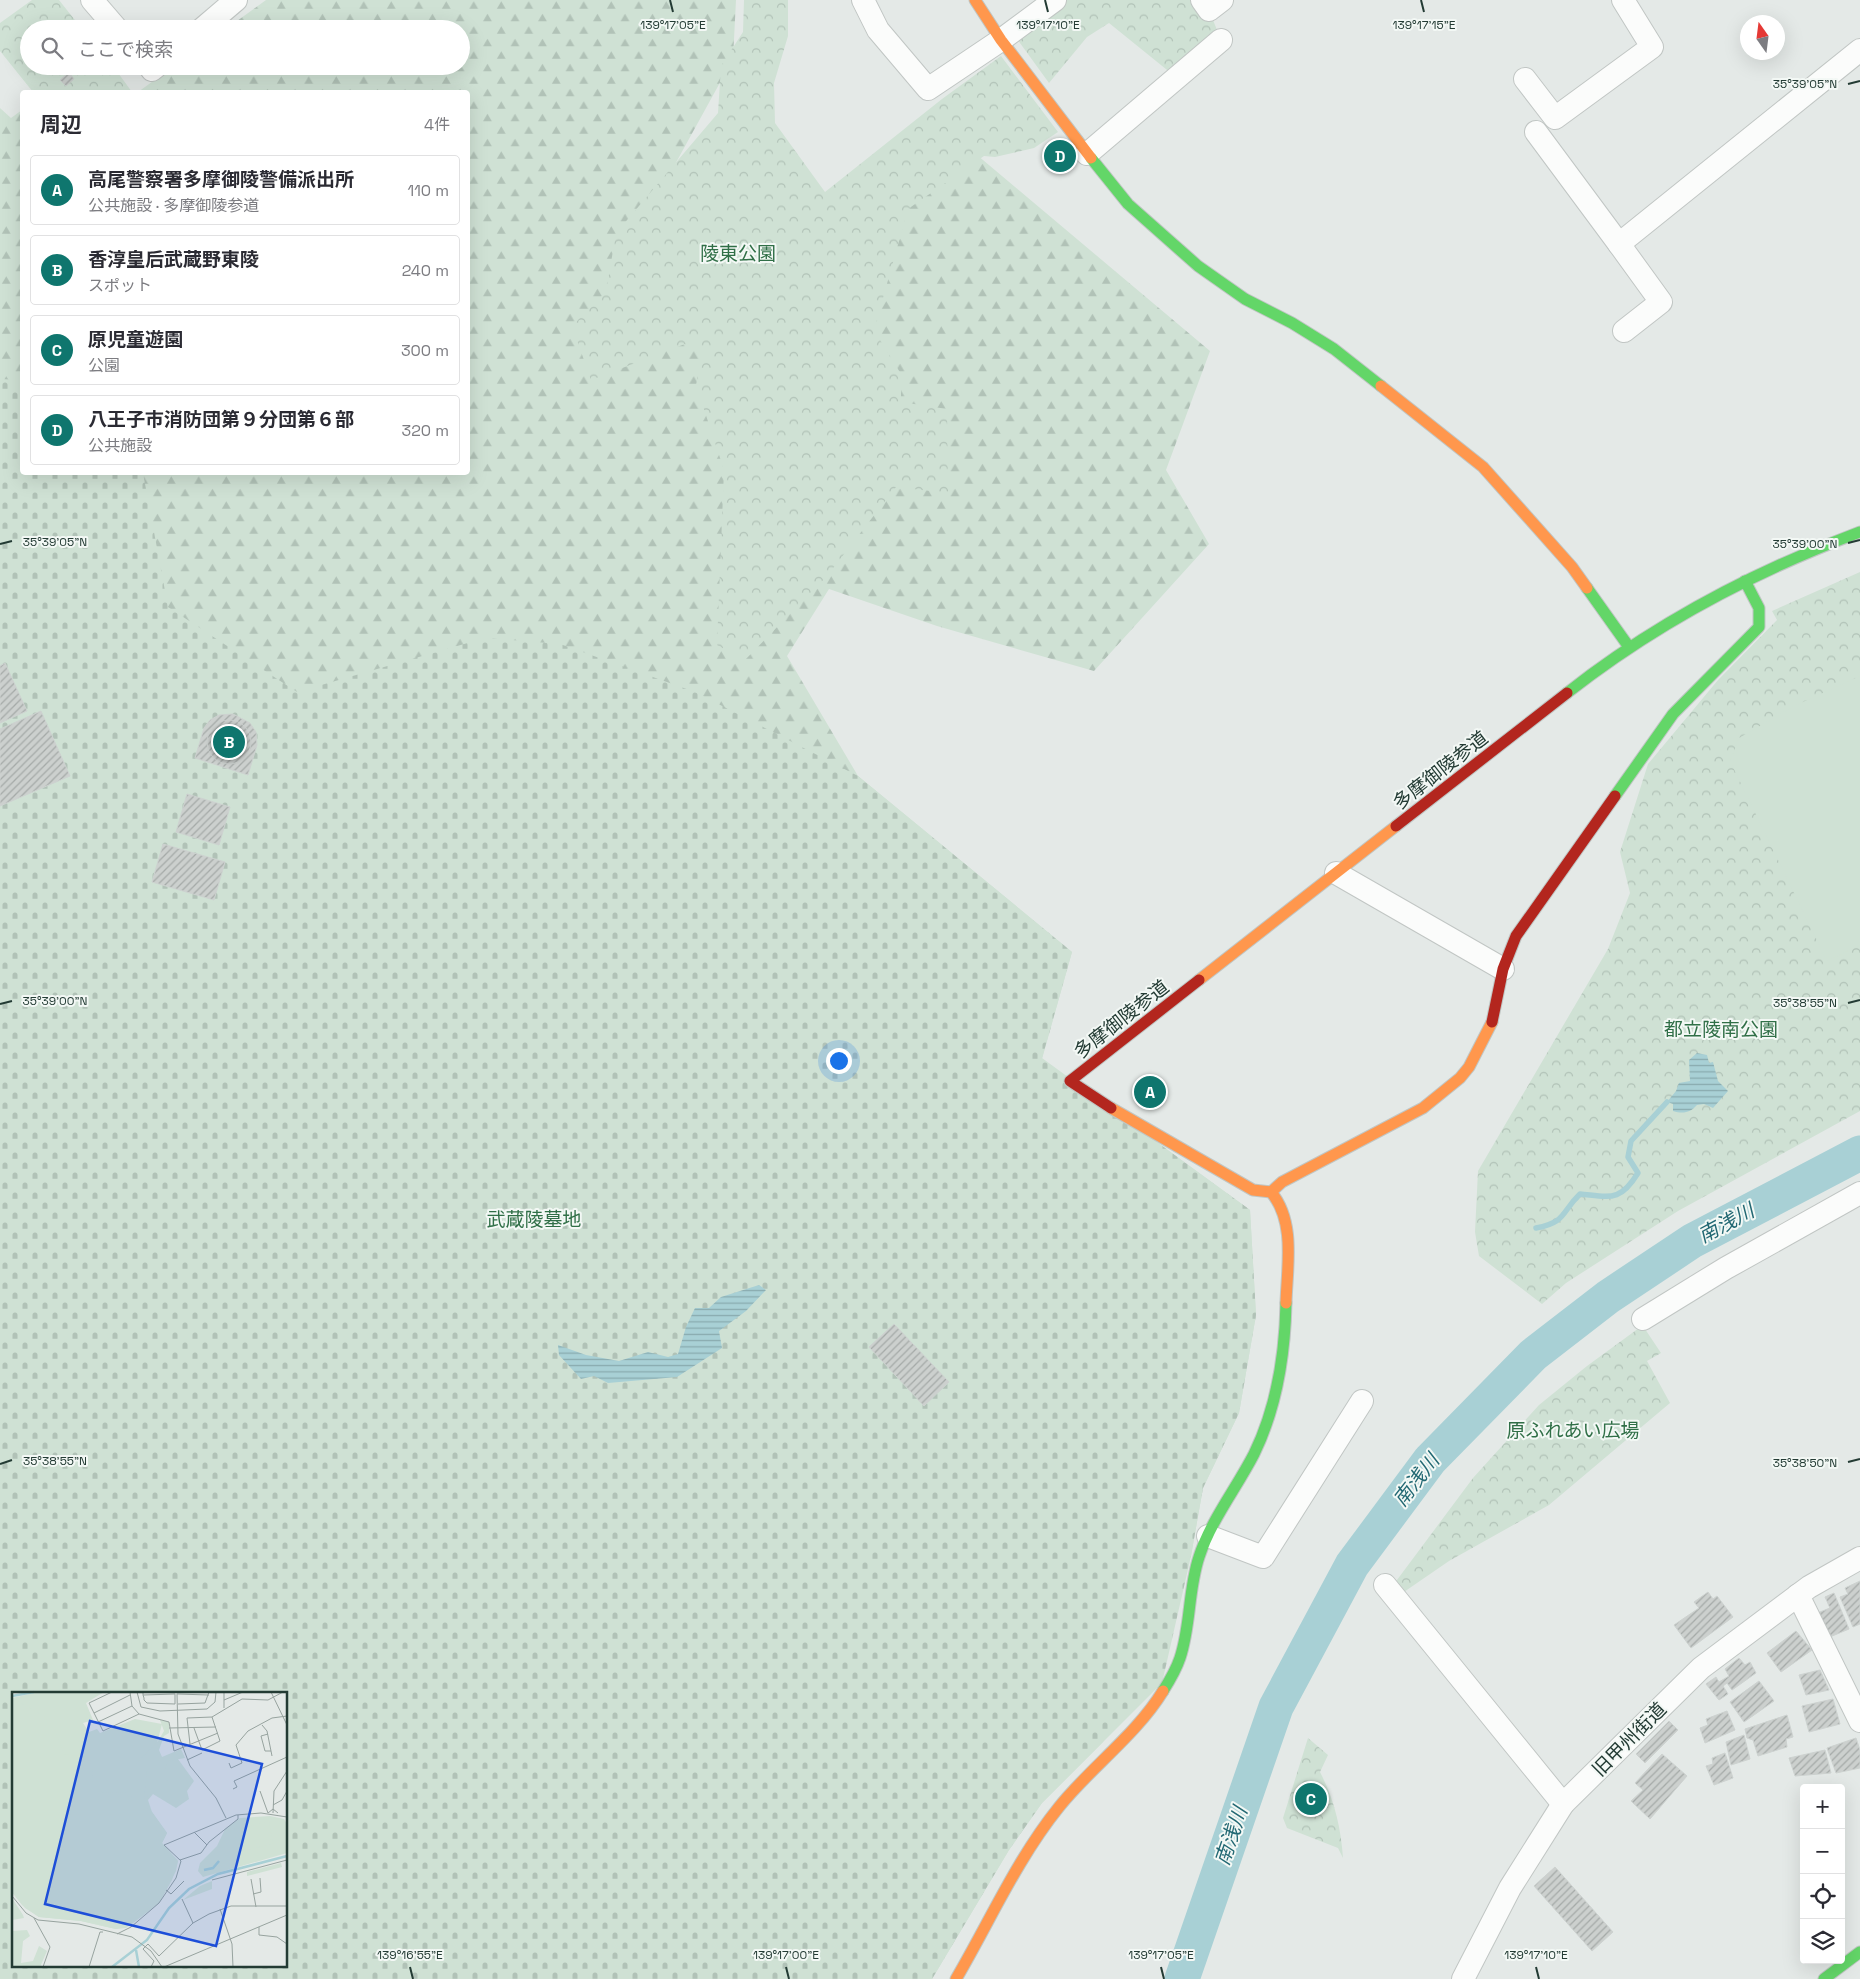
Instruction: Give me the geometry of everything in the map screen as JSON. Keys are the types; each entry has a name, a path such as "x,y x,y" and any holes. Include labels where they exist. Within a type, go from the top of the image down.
{"main road":[{"path":"975,0 1001,40 1087,154 1128,204 1198,266 1245,300 1292,323 1334,349 1483,467 1572,567 1629,647"},
{"name":"多摩御陵参道","path":"1271,1192 1253,1190 1238,1182 1108,1107 1070,1081 1574,687 1629,647 1673,619 1745,581 1803,554 1860,532"},
{"path":"956,1979 1004,1892 1045,1825 1069,1795 1144,1716 1174,1671 1186,1640 1198,1556 1261,1438 1272,1409 1280,1372 1286,1317 1287,1229 1280,1203 1271,1192 1282,1182 1423,1108 1460,1078 1469,1067 1492,1024 1503,969 1516,936 1674,714 1759,626 1762,617 1760,609 1745,581"},
{"path":"1824,1979 1860,1952"}],"street":[{"path":"92,0 109,20"},
{"path":"213,20 236,0"},
{"path":"863,0 878,30 928,89 1001,40 1055,0"},
{"path":"1202,0 1210,10 1222,0"},
{"path":"1525,80 1555,118 1652,47 1623,0"},
{"path":"1087,154 1221,40"},
{"path":"1619,244 1860,50"},
{"path":"1536,132 1661,302 1624,331"},
{"path":"1336,873 1503,969"},
{"path":"1644,1319 1726,1268 1860,1193"},
{"path":"1208,1536 1263,1557 1362,1400"},
{"name":"旧甲州街道","path":"1464,1979 1510,1888 1563,1804 1701,1668 1798,1595 1860,1558"},
{"path":"1385,1585 1563,1804"},
{"path":"1798,1595 1860,1721"}],"green space":[{"path":"32,0 59,0 75,20 20,20 20,75 120,75 131,90 31,90 0,51 0,23"},
{"name":"武蔵陵墓地","path":"266,0 736,0 733,59 673,168 722,267 945,128 1210,351 1166,470 1209,544 1094,671 937,626 829,589 787,656 858,776 1072,952 1042,1059 1250,1210 1256,1315 1239,1413 1203,1488 1191,1556 1103,1742 1042,1803 1009,1850 932,1979 0,1979 0,108 11,118 20,111 20,475 470,475 470,90 141,90 162,75 470,75 470,20 238,20"},
{"name":"陵東公園","path":"744,0 788,0 788,36 774,83 775,123 825,192 942,99 1001,56 1058,132 1034,148 995,157 984,156 908,209 874,330 901,374 901,402 947,409 948,493 896,487 827,576 745,660 717,645 724,470 696,385 702,356 685,344 591,380 572,326 606,292 616,233 718,113 721,66 743,32"},
{"path":"1055,0 1202,0 1209,10 1221,40 1177,78 1109,23 1087,37 1049,83 1012,32"},
{"name":"武蔵陵墓地","path":"0,379 20,380 20,475 143,475 168,607 297,692 485,638 560,644 695,692 858,776 1072,952 1042,1058 1250,1210 1256,1315 1239,1413 1203,1488 1191,1556 1162,1683 1042,1803 1009,1850 932,1979 0,1979"},
{"name":"都立陵南公園","path":"1860,572 1860,1111 1678,1211 1566,1283 1542,1304 1479,1256 1475,1232 1478,1171 1608,949 1630,893 1620,852 1648,764 1718,680 1777,620 1772,611"},
{"path":"1860,676 1860,945 1827,961 1730,761 1739,738 1794,706"},
{"name":"原ふれあい広場","path":"1639,1328 1645,1329 1661,1353 1647,1361 1670,1403 1549,1505 1449,1561 1401,1594 1394,1584 1473,1478 1539,1405 1587,1366"},
{"path":"1308,1738 1328,1755 1320,1772 1336,1814 1341,1835 1343,1858 1338,1848 1287,1828 1283,1818"}],"water":[{"path":"1697,1053 1707,1055 1709,1063 1713,1062 1718,1081 1728,1091 1713,1108 1704,1104 1697,1105 1692,1110 1686,1112 1673,1111 1673,1104 1667,1102 1676,1091 1679,1083 1690,1081 1689,1060"},
{"path":"759,1285 766,1290 746,1311 719,1331 722,1348 677,1377 608,1383 594,1376 581,1379 559,1355 558,1345 586,1355 619,1361 648,1352 668,1357 678,1354 686,1327 695,1308 709,1308 721,1297"}],"building":[{"path":"66,75 71,75 74,79 66,86 60,80"},
{"path":"1060,141 1073,160 1059,170 1046,151"},
{"path":"5,663 27,711 0,723 0,666"},
{"path":"41,711 70,776 0,806 0,729"},
{"path":"233,714 250,723 256,732 257,745 248,775 195,758 204,728 210,720 219,715"},
{"path":"233,720 245,726 250,733 250,751 245,758 238,763 225,764 217,761 210,754 207,738 210,730 217,723"},
{"path":"187,794 230,807 219,845 176,832"},
{"path":"163,844 225,862 214,900 152,882"},
{"path":"894,1324 949,1382 924,1406 869,1347"},
{"path":"1860,1581 1860,1624 1853,1627 1840,1597 1848,1594 1845,1588"},
{"path":"1708,1592 1713,1599 1717,1596 1733,1617 1691,1648 1674,1625 1699,1608 1694,1602"},
{"path":"1834,1593 1849,1629 1825,1639 1815,1614 1830,1608 1825,1597"},
{"path":"1796,1631 1812,1650 1781,1672 1767,1653"},
{"path":"1739,1658 1745,1665 1750,1662 1756,1673 1732,1690 1727,1683 1723,1686 1728,1694 1719,1700 1706,1684 1716,1677 1719,1682 1729,1676 1725,1669"},
{"path":"1820,1670 1829,1690 1806,1695 1799,1675"},
{"path":"1759,1681 1774,1701 1744,1722 1730,1702"},
{"path":"1833,1699 1840,1724 1809,1732 1802,1706"},
{"path":"1727,1711 1735,1730 1705,1743 1700,1728 1708,1725 1706,1719"},
{"path":"1787,1715 1793,1737 1786,1739 1787,1747 1758,1756 1753,1740 1747,1738 1745,1729"},
{"path":"1669,1721 1678,1730 1645,1763 1636,1754"},
{"path":"1744,1735 1750,1759 1731,1765 1726,1742"},
{"path":"1856,1738 1860,1750 1860,1768 1836,1773 1827,1748"},
{"path":"1825,1750 1831,1773 1795,1776 1789,1758"},
{"path":"1725,1753 1733,1778 1714,1785 1706,1766 1713,1764 1712,1758"},
{"path":"1662,1754 1687,1776 1650,1819 1631,1801 1643,1790 1635,1783"},
{"path":"1555,1867 1613,1932 1592,1951 1534,1886"}],"waterway":[{"path":"1536,1228 1546,1226 1559,1219 1580,1194 1614,1196 1626,1189 1638,1173 1628,1157 1631,1141 1667,1102"},
{"name":"南浅川","path":"1182,1979 1276,1707 1352,1565 1430,1460 1533,1355 1608,1297 1692,1241 1860,1153"}],"traffic: fast":[{"path":"1091,158 1128,204 1198,266 1245,299 1292,323 1334,349 1381,386"},
{"path":"1567,693 1635,644 1707,601 1782,564 1860,532"},
{"path":"1615,796 1673,714 1759,627 1759,608 1745,581"},
{"path":"1587,588 1629,647"},
{"path":"1163,1691 1177,1667 1184,1646 1195,1569 1204,1543 1254,1454 1269,1418 1282,1361 1286,1303"},
{"path":"1824,1979 1860,1952"}],"traffic: slow":[{"path":"975,0 1001,40 1091,158"},
{"path":"1381,386 1483,467 1572,567 1587,588"},
{"path":"1199,980 1396,826"},
{"path":"1271,1192 1282,1182 1423,1108 1460,1078 1469,1067 1492,1022"},
{"path":"1111,1108 1253,1190 1271,1192 1279,1204 1287,1231 1286,1303"},
{"path":"956,1979 1017,1869 1044,1827 1072,1792 1140,1722 1163,1691"}],"traffic: jam":[{"path":"1396,826 1567,693"},
{"path":"1492,1022 1503,969 1516,936 1615,796"},
{"path":"1111,1108 1070,1081 1199,980"}],"place":[{"name":"八王子市消防団第９分団第６部","path":"1060,156"},
{"name":"香淳皇后武蔵野東陵","path":"229,742"},
{"name":"高尾警察署多摩御陵警備派出所","path":"1150,1092"},
{"name":"原児童遊園","path":"1311,1799"}]}
